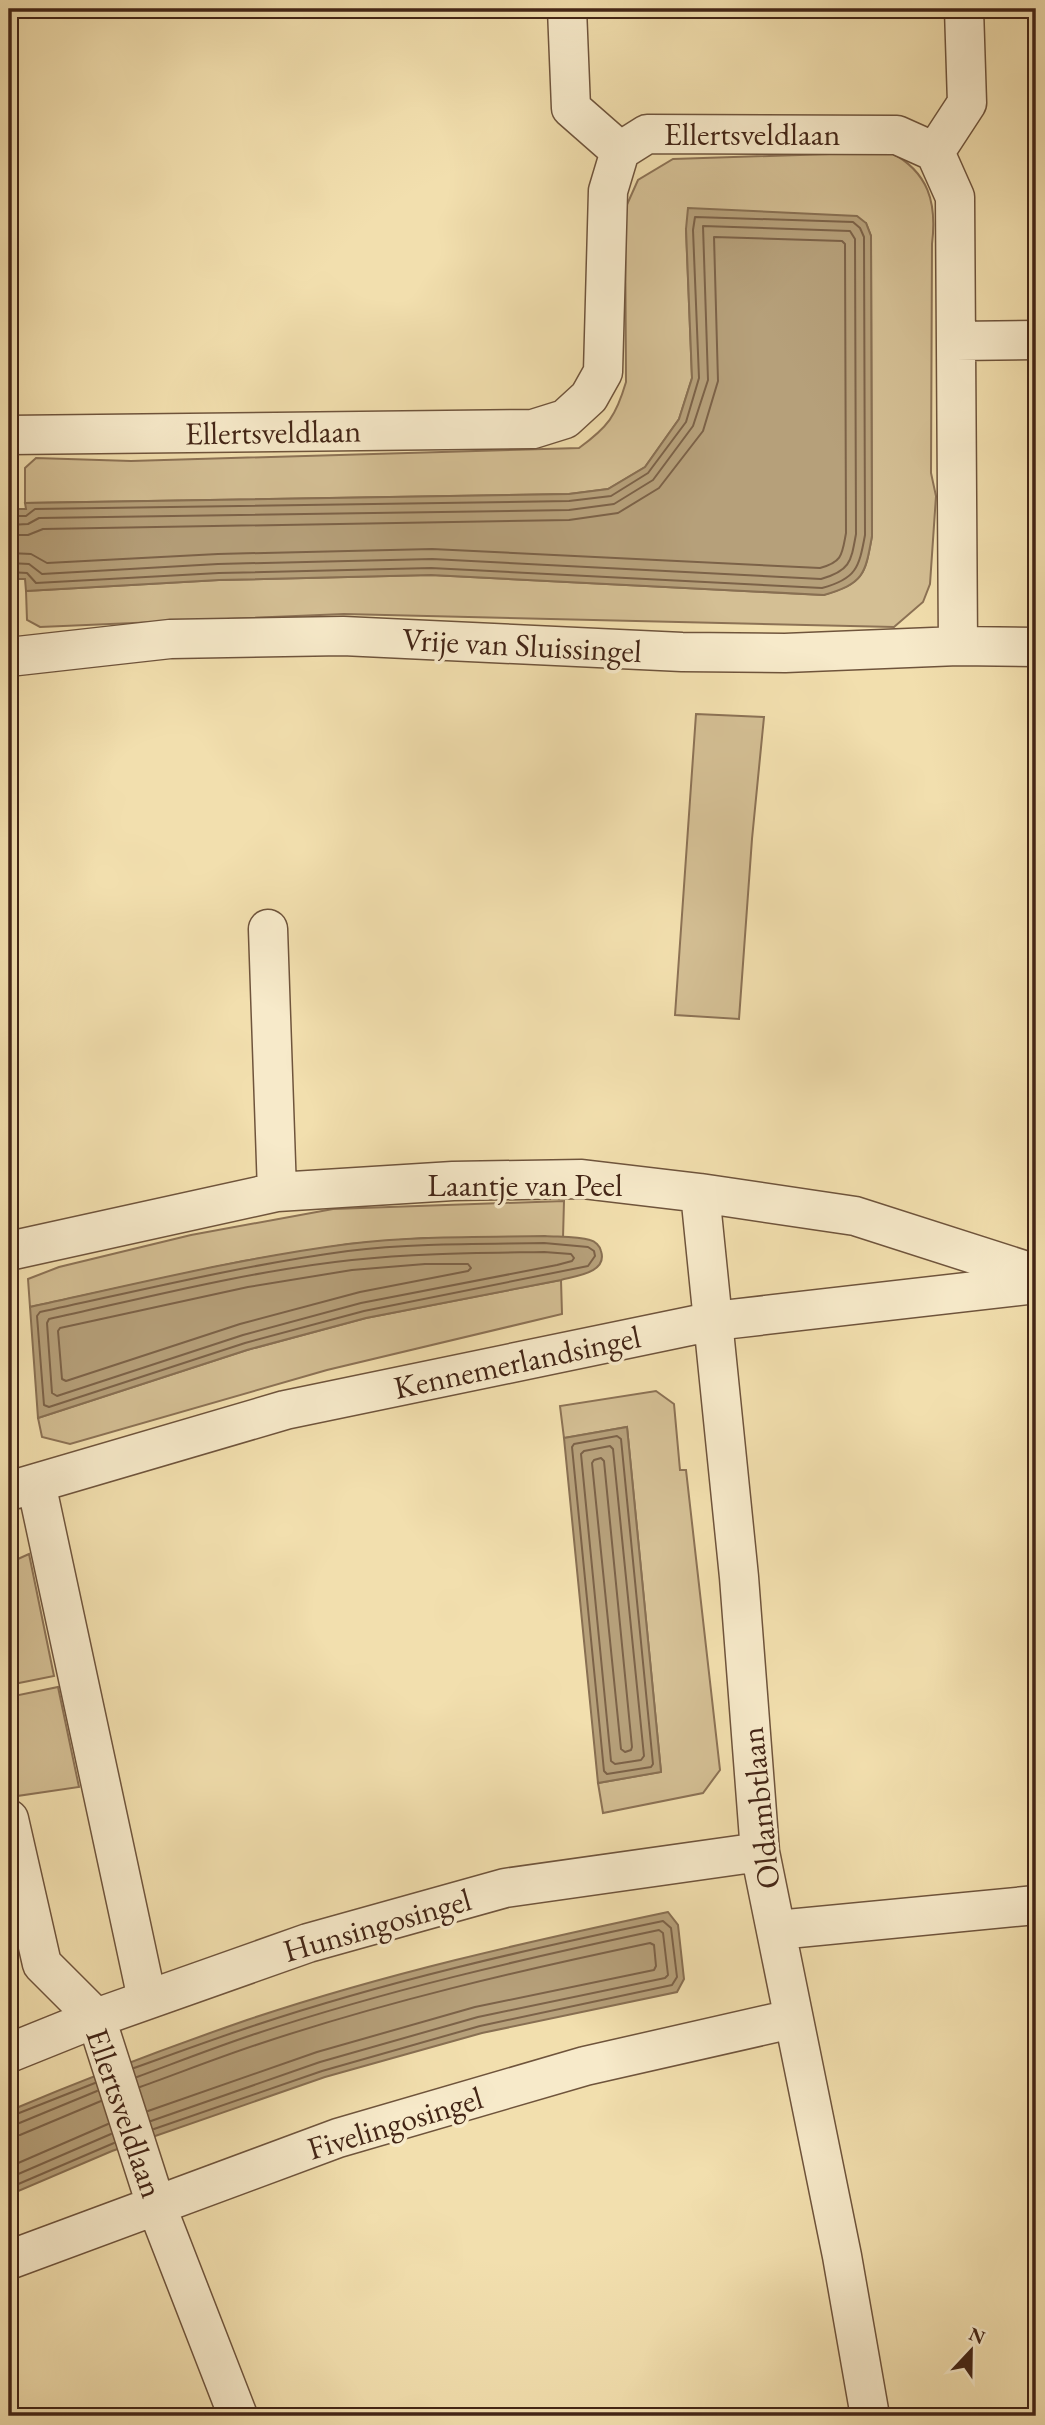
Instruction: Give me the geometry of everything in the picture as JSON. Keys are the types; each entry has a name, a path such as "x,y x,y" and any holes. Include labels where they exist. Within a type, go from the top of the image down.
{"street":[{"path":"566,9 571,108 620,151"},
{"path":"958,646 955,197 935,152 967,103 964,9"},
{"name":"Ellertsveldlaan","path":"9,435 533,429 565,419 589,397 603,372 608,191 620,151 647,134 841,134 897,135 935,152"},
{"path":"956,341 1036,340"},
{"name":"Vrije van Sluissingel","path":"9,657 170,639 344,636 682,652 785,653 958,646 1036,647"},
{"path":"268,929 277,1192"},
{"name":"Laantje van Peel","path":"9,1251 277,1192 453,1181 582,1179 855,1216 1036,1274"},
{"name":"Oldambtlaan","path":"700,1193 739,1577 760,1852 842,2256 870,2416"},
{"name":"Kennemerlandsingel","path":"22,1487 285,1410 714,1321 1036,1284"},
{"path":"22,1487 147,2000"},
{"name":"Ellertsveldlaan","path":"9,1819 42,1964 96,2018 156,2205 238,2416"},
{"name":"Hunsingosingel","path":"9,2053 96,2018 308,1943 505,1888 760,1852"},
{"path":"776,1930 1036,1905"},
{"name":"Fivelingosingel","path":"9,2260 338,2138 585,2066 792,2019"}],"shaded area":[{"path":"890,152 914,169 922,179 928,190 933,215 931,473 936,496 930,584 923,602 894,627 344,614 40,627 27,620 26,591 219,580 431,575 823,595 847,586 860,576 864,569 872,536 871,236 866,223 686,229 692,378 679,419 645,467 608,489 569,494 25,503 25,468 36,458 131,461 579,448 610,420 626,382 625,209 638,180 673,159"},
{"path":"696,714 764,717 739,1019 675,1015"},
{"path":"564,1201 563,1238 424,1238 349,1244 243,1261 30,1307 28,1279 59,1267 191,1235 333,1209"},
{"path":"561,1280 562,1314 327,1370 70,1444 42,1437 38,1418 247,1350 366,1318"},
{"path":"656,1391 674,1404 680,1470 686,1470 720,1770 703,1793 603,1813 598,1783 661,1772 627,1427 564,1438 560,1406"},
{"path":"29,1554 54,1676 9,1685 9,1563"},
{"path":"58,1687 79,1787 17,1796 9,1750 9,1697"}],"water":[{"path":"688,208 857,216 866,223 871,236 872,536 864,569 855,581 847,586 824,595 431,575 219,580 26,591 25,579 9,579 9,509 26,509 25,503 569,494 608,489 645,467 679,419 692,378 686,229"},
{"path":"545,1236 594,1241 601,1251 600,1264 589,1272 574,1277 366,1318 247,1350 38,1418 30,1307 228,1264 348,1244 421,1238"},
{"path":"627,1427 661,1772 598,1783 564,1438"},
{"path":"668,1912 678,1925 684,1979 677,1992 482,2033 325,2077 112,2151 9,2195 9,2111 157,2052 299,2003 456,1960"}]}
